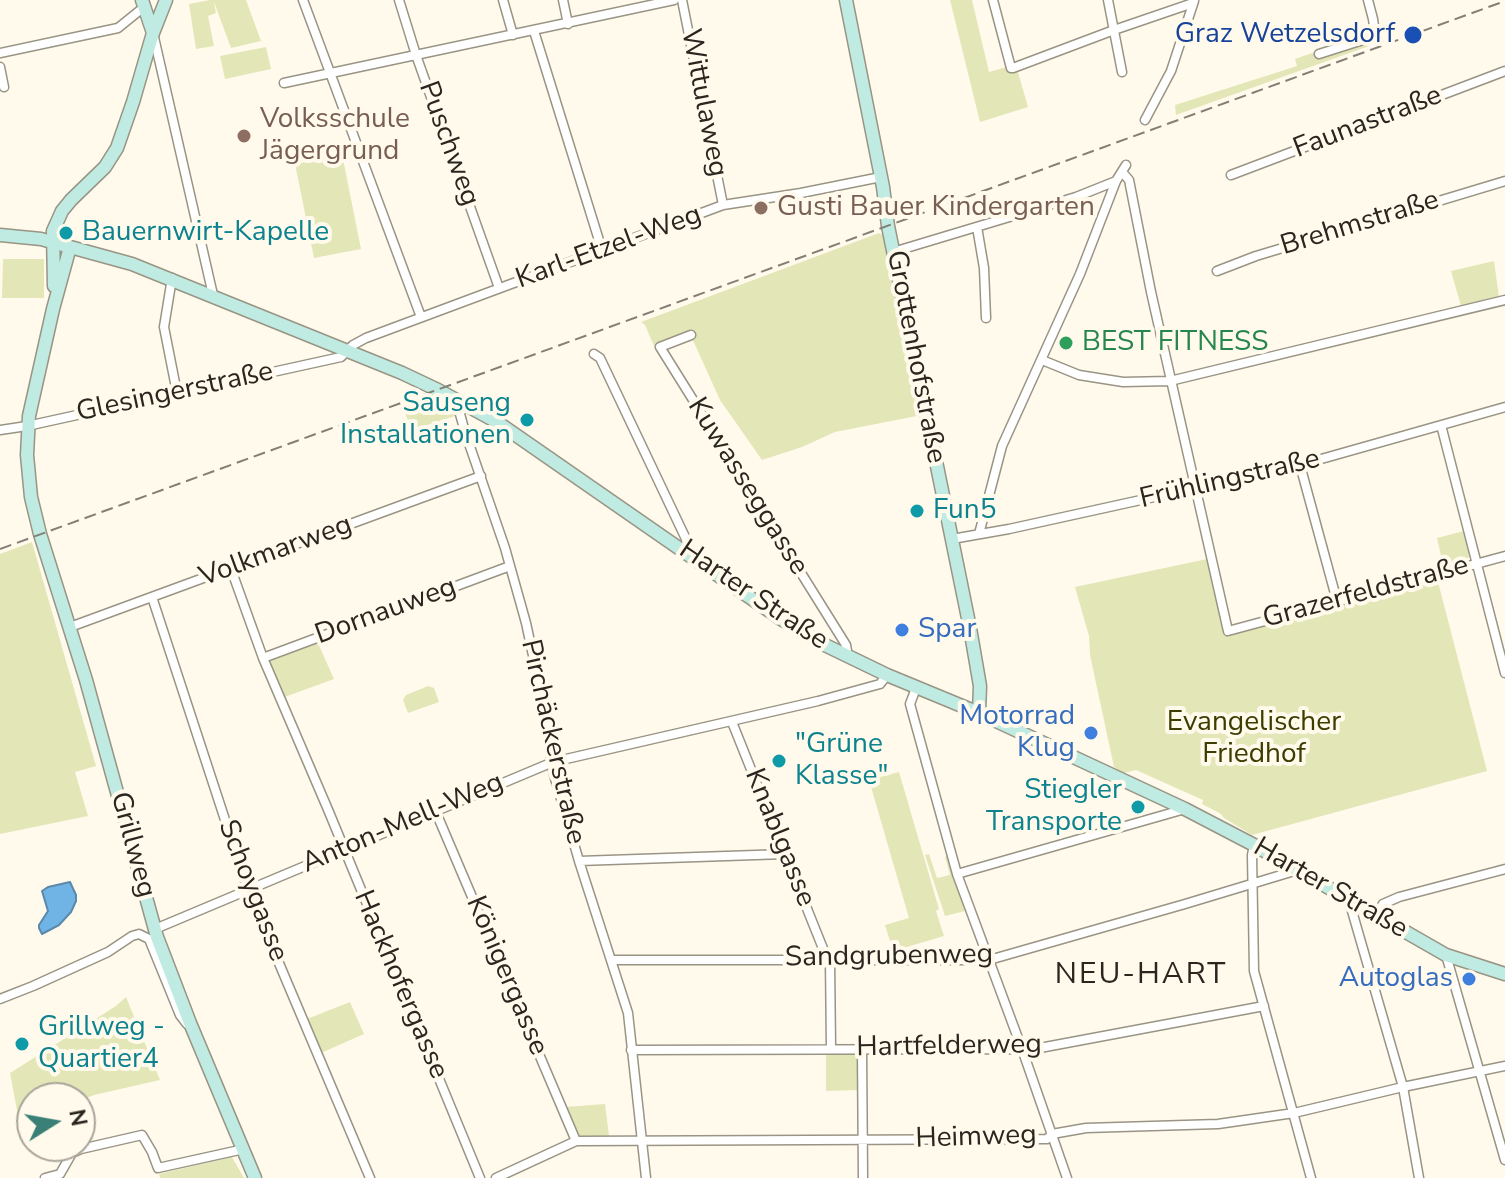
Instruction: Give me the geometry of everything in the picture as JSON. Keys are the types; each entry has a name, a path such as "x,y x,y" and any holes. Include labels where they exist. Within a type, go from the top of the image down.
{"main road":[{"path":"53,309 53,231 62,211 105,167 117,148 166,0"},
{"name":"Grottenhofstraße","path":"846,0 980,686 979,713"},
{"path":"143,3 153,33"},
{"name":"Harter Straße","path":"0,235 52,242 132,264 402,373 497,422 781,619 848,657 979,713 1185,809 1296,868 1446,955 1505,974"},
{"path":"53,309 70,247"},
{"name":"Grillweg","path":"53,309 27,426 28,480 40,534 70,627 155,929 173,981 255,1178"}],"street":[{"path":"303,0 421,317"},
{"name":"Puschweg","path":"399,0 499,288"},
{"path":"503,0 513,35"},
{"path":"563,0 568,24"},
{"path":"619,0 622,11"},
{"path":"284,83 674,0"},
{"name":"Wittulaweg","path":"682,0 723,205"},
{"path":"993,0 1011,68 1194,2"},
{"path":"1108,0 1122,72"},
{"path":"1319,54 1375,33 1368,0"},
{"path":"1145,120 1171,71 1194,2"},
{"path":"4,87 0,65 2,53 118,28 143,3"},
{"path":"534,31 602,250"},
{"path":"153,33 213,295"},
{"name":"Faunastraße","path":"1231,175 1505,71"},
{"path":"979,534 1002,446 1124,168 1194,489"},
{"name":"Karl-Etzel-Weg","path":"347,351 366,338 723,205 881,177"},
{"path":"893,252 1076,197 1116,181"},
{"name":"Brehmstraße","path":"1217,271 1248,258 1505,181"},
{"path":"977,227 984,268 986,318"},
{"path":"172,278 164,327 177,393"},
{"path":"1042,360 1094,378 1123,382 1170,381 1505,300"},
{"name":"Kuwasseggasse","path":"691,335 660,347 846,645 848,657"},
{"name":"Glesingerstraße","path":"0,430 341,357 347,351"},
{"path":"594,354 600,358 686,539 686,551"},
{"name":"Pirchäckerstraße","path":"464,404 460,414 510,566 533,657 554,775 628,1013 646,1178"},
{"name":"Frühlingstraße","path":"952,539 1300,465 1505,407"},
{"path":"1441,425 1505,673"},
{"path":"1300,465 1337,601"},
{"name":"Volkmarweg","path":"70,627 481,476"},
{"name":"Grazerfeldstraße","path":"1194,489 1228,631 1505,556"},
{"name":"Dornauweg","path":"263,658 510,566"},
{"name":"Hackhofergasse","path":"231,569 263,658 480,1178"},
{"name":"Schoygasse","path":"152,597 248,890 370,1178"},
{"name":"Anton-Mell-Weg","path":"155,929 553,762 732,722 880,684 887,675"},
{"path":"916,688 910,704 957,874 1067,1178"},
{"name":"Knablgasse","path":"732,722 824,951 830,959 831,1049"},
{"path":"957,874 1185,809"},
{"name":"Königergasse","path":"435,810 576,1141"},
{"path":"1254,845 1254,971 1311,1178"},
{"path":"579,861 785,854"},
{"name":"Sandgrubenweg","path":"611,960 989,960 1296,868"},
{"path":"1376,915 1383,904 1399,897 1505,869"},
{"path":"1354,903 1352,911 1403,1087 1419,1178"},
{"path":"0,999 108,952 139,934 149,939 180,1015 195,1034"},
{"path":"1446,955 1505,1160"},
{"name":"Hartfelderweg","path":"631,1050 1029,1050 1264,1006"},
{"path":"862,1050 863,1178"},
{"name":"Heimweg","path":"496,1178 576,1141 1047,1139 1052,1134 1086,1128 1218,1124 1294,1113 1505,1066"},
{"path":"45,1178 60,1174 72,1153 81,1149 142,1135 158,1168 244,1149"}],"green space":[{"path":"210,0 246,0 261,41 231,48 214,2 216,13 208,16 214,46 196,49 189,4"},
{"path":"950,0 972,0 989,72 1010,66 1017,69 1028,107 980,122"},
{"path":"1375,35 1384,41 1176,115 1175,105 1297,66 1295,59 1315,52 1317,57 1366,41"},
{"path":"266,47 271,69 225,79 220,56"},
{"path":"342,154 361,249 314,258 295,164"},
{"path":"879,233 886,237 922,415 835,432 762,460 720,400 691,336 654,346 641,322"},
{"path":"3,259 44,259 44,298 2,298"},
{"path":"1494,261 1499,297 1461,306 1451,271"},
{"path":"433,395 449,403 455,416 412,430 402,406"},
{"path":"1464,531 1470,555 1443,565 1437,538"},
{"path":"32,542 96,766 75,772 88,816 0,834 0,554"},
{"name":"Evangelischer Friedhof","path":"1207,559 1224,633 1227,634 1437,578 1487,771 1252,835 1202,804 1203,800 1136,770 1124,773 1114,767 1090,655 1089,636 1075,587"},
{"path":"317,641 334,679 282,698 270,668 270,660"},
{"path":"428,686 434,688 439,702 408,713 403,700 406,695"},
{"path":"899,772 944,936 893,951 885,925 909,918 869,780"},
{"path":"929,854 937,878 950,875 947,856 965,911 945,916 925,855"},
{"path":"126,997 160,1080 96,1095 96,1082 16,1082 16,1105 10,1073"},
{"path":"350,1002 364,1034 321,1053 307,1019"},
{"path":"826,1052 857,1054 859,1090 826,1091"},
{"path":"605,1104 609,1136 580,1136 576,1133 565,1107"},
{"path":"232,1157 244,1178 160,1178 159,1174"}],"water":[{"path":"70,882 76,895 71,912 59,925 42,934 39,925 48,911 42,891"}],"railway":[{"path":"0,549 1505,1"}],"place":[{"name":"Graz Wetzelsdorf","path":"1413,35"},
{"name":"Volksschule Jägergrund","path":"244,136"},
{"name":"Gusti Bauer Kindergarten","path":"761,208"},
{"name":"Bauernwirt-Kapelle","path":"66,233"},
{"name":"BEST FITNESS","path":"1066,343"},
{"name":"Sauseng Installationen","path":"527,420"},
{"name":"Fun5","path":"917,511"},
{"name":"Spar","path":"902,630"},
{"name":"Motorrad Klug","path":"1091,733"},
{"name":"\"Grüne Klasse\"","path":"779,761"},
{"name":"Stiegler Transporte","path":"1138,807"},
{"name":"Autoglas","path":"1469,979"},
{"name":"Grillweg - Quartier4","path":"22,1044"}],"district":[{"name":"NEU-HART","path":"1141,976"}]}
